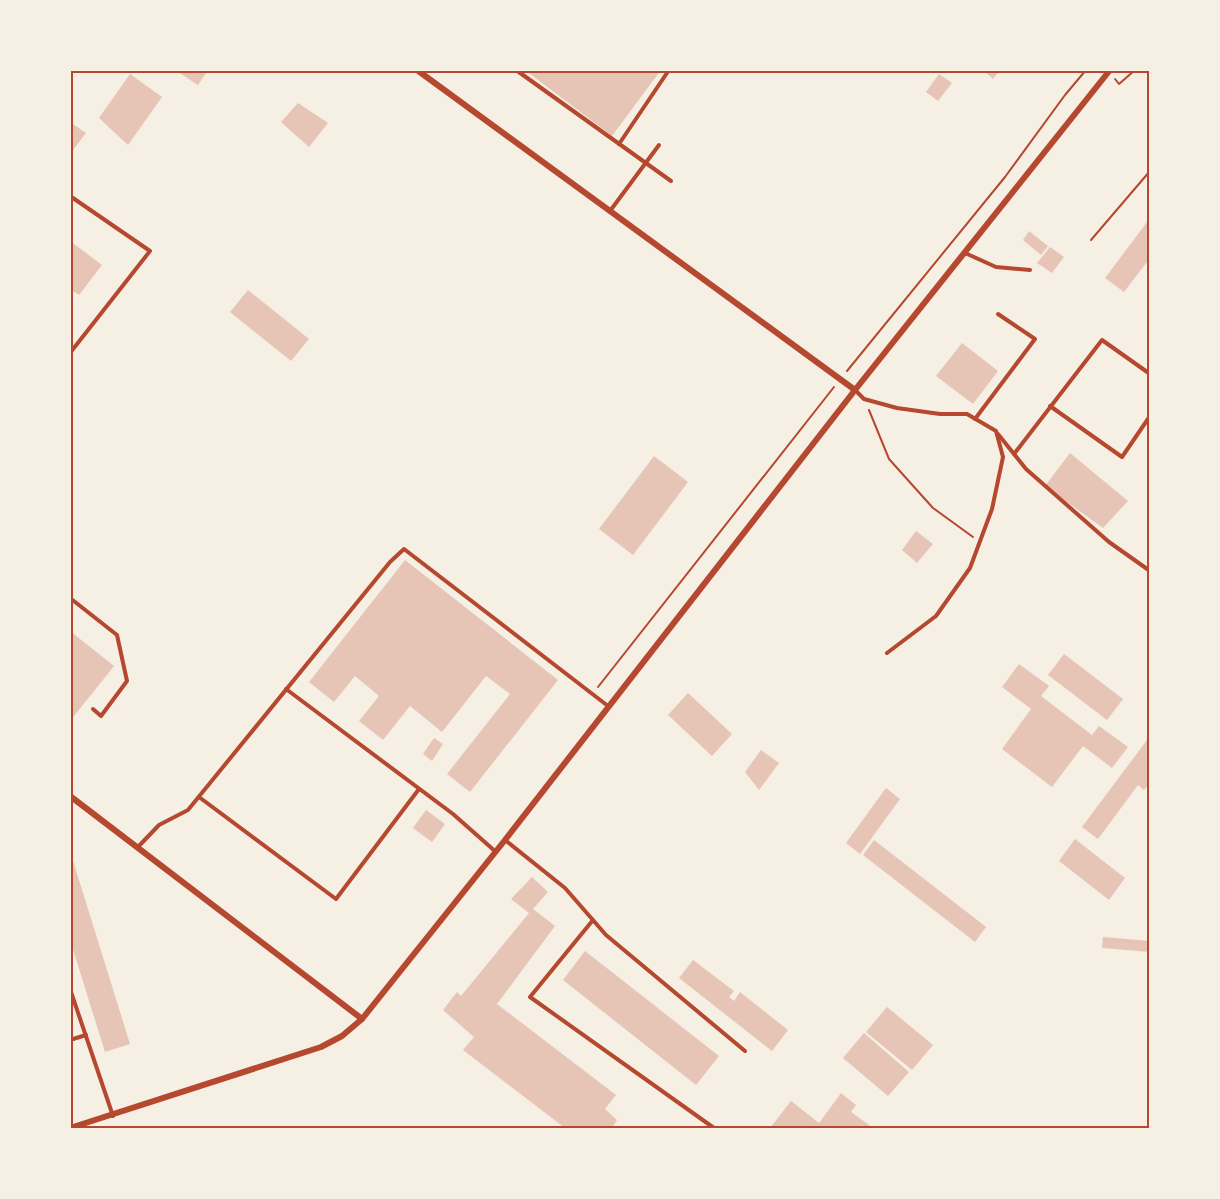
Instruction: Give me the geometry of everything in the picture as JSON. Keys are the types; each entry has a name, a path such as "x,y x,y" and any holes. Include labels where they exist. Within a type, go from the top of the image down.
{"street":[{"path":"70,1128 321,1047 342,1036 362,1019 496,852 855,390 1110,70"},
{"path":"420,71 855,390"},
{"path":"70,796 362,1019"}],"lane":[{"path":"516,70 671,181"},
{"path":"619,144 669,70"},
{"path":"610,211 659,145"},
{"path":"70,196 150,251 70,353"},
{"path":"965,253 996,267 1030,270"},
{"path":"975,418 1035,339 998,314"},
{"path":"1014,454 1102,340 1149,374"},
{"path":"855,390 864,399 897,408 940,414 967,414 975,418 996,431 1026,469 1109,542 1149,571"},
{"path":"1050,406 1122,457 1149,416"},
{"path":"887,653 936,616 970,568 992,509 1003,457 996,431"},
{"path":"137,848 159,825 188,810 390,562 404,549 609,707"},
{"path":"70,598 117,635 127,681 101,716 93,709"},
{"path":"286,689 453,814 496,852"},
{"path":"199,797 336,898 419,789"},
{"path":"505,840 565,888 606,934 745,1051"},
{"path":"593,920 530,998 714,1128"},
{"path":"70,988 113,1116"},
{"path":"70,1040 86,1035"}],"path":[{"path":"1119,84 1135,70"},
{"path":"1091,240 1149,171"},
{"path":"864,399 889,459 933,508 980,542"}],"building":[{"path":"175,70 208,70 198,85"},
{"path":"525,70 661,70 612,136"},
{"path":"983,70 1000,70 993,79"},
{"path":"130,74 162,97 128,145 99,118"},
{"path":"939,74 952,83 938,101 926,92"},
{"path":"298,103 328,123 309,147 281,122"},
{"path":"70,122 86,133 70,154"},
{"path":"1150,218 1150,258 1124,292 1105,278"},
{"path":"1029,231 1048,246 1041,255 1023,240"},
{"path":"70,241 102,265 79,295 70,289"},
{"path":"1050,247 1064,257 1052,273 1037,263"},
{"path":"248,290 309,339 291,361 230,312"},
{"path":"962,343 998,371 973,404 936,376"},
{"path":"1070,453 1128,501 1103,528 1045,486"},
{"path":"654,456 688,482 633,555 599,529"},
{"path":"916,531 933,544 917,563 902,550"},
{"path":"405,560 558,680 470,792 447,774 510,694 486,676 442,732 410,706 383,740 359,721 379,696 355,676 334,702 309,682"},
{"path":"70,631 114,666 70,721"},
{"path":"1064,654 1123,699 1107,720 1048,675"},
{"path":"1019,664 1049,686 1041,696 1092,735 1099,726 1128,747 1112,768 1083,746 1052,787 1002,749 1031,709 1002,687"},
{"path":"688,693 732,734 712,756 668,715"},
{"path":"1150,736 1150,783 1144,790 1138,785 1098,839 1082,827"},
{"path":"434,738 443,744 432,761 423,754"},
{"path":"761,750 779,763 759,790 745,772"},
{"path":"886,788 900,799 860,854 846,843"},
{"path":"426,810 445,824 432,842 413,828"},
{"path":"1075,839 1125,878 1109,900 1059,861"},
{"path":"874,840 986,927 975,942 863,855"},
{"path":"70,851 130,1044 105,1052 70,940"},
{"path":"532,877 548,892 533,909 555,926 497,1004 616,1095 605,1109 617,1120 612,1128 590,1126 588,1128 565,1128 463,1050 474,1037 443,1010 457,992 461,996 529,913 511,899"},
{"path":"1103,937 1150,941 1150,952 1102,948"},
{"path":"585,951 719,1056 696,1085 563,980"},
{"path":"693,960 734,991 729,997 734,1001 740,992 788,1030 772,1051 679,978"},
{"path":"887,1007 933,1045 912,1070 866,1032"},
{"path":"864,1033 909,1072 888,1096 843,1058"},
{"path":"841,1093 856,1105 851,1112 873,1128 770,1128 791,1101 819,1123"}]}
